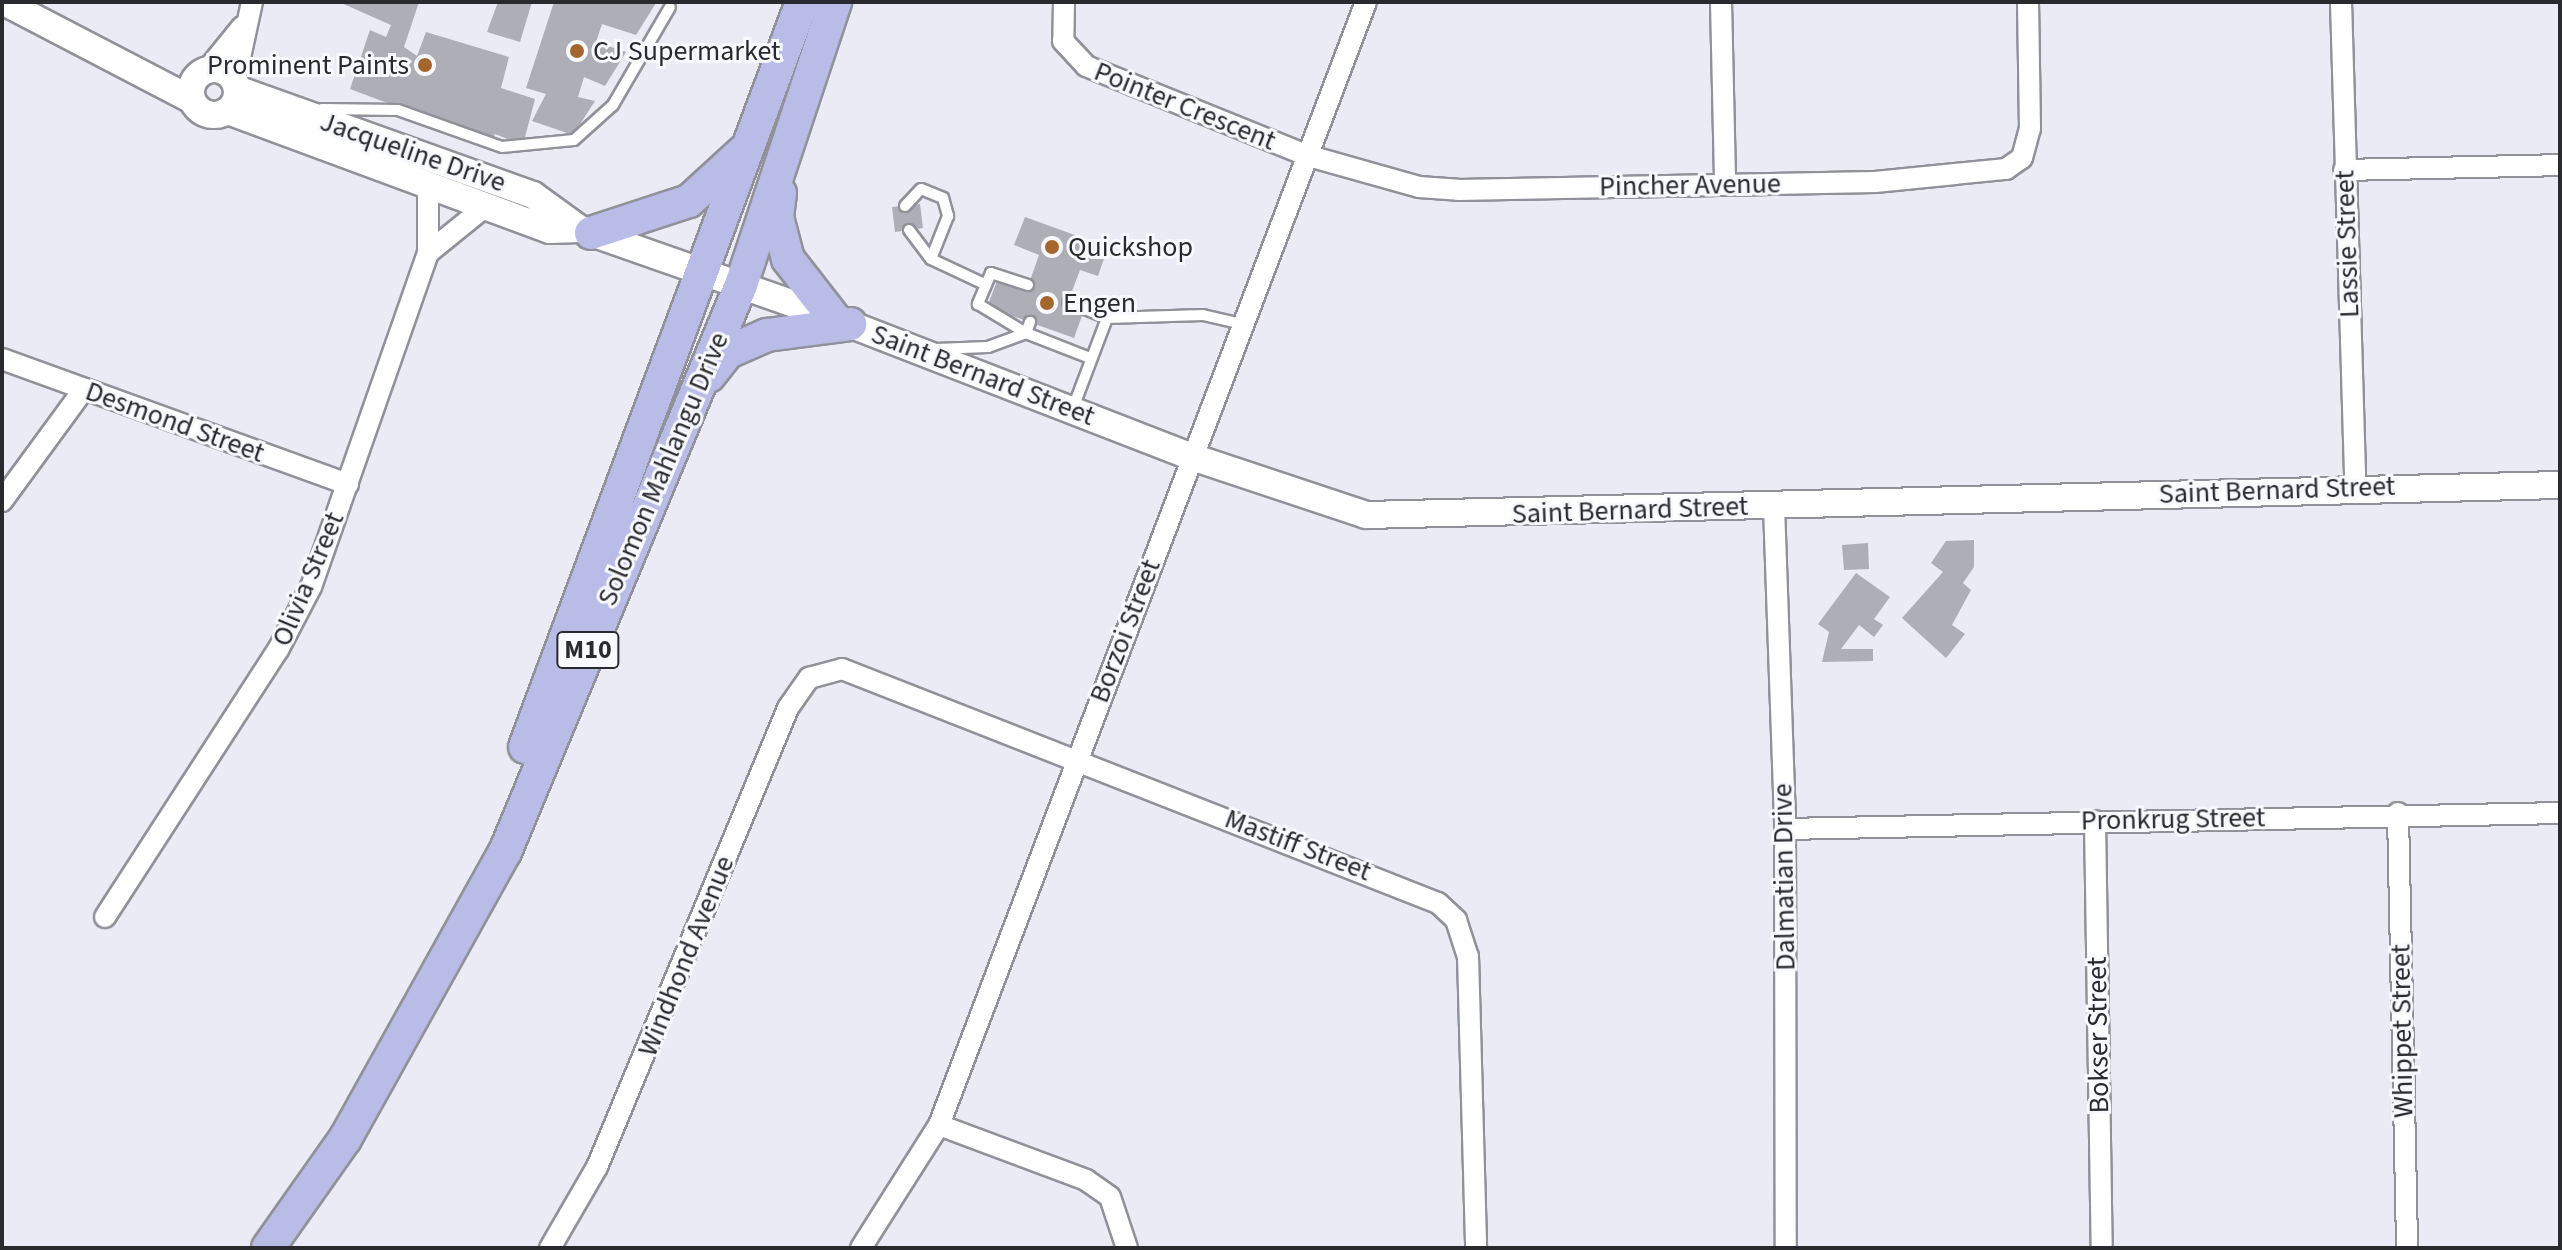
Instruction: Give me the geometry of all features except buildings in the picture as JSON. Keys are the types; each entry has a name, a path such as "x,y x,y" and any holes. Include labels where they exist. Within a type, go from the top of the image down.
{"main road":[{"name":"Solomon Mahlangu Drive","path":"438,965 704,273 802,2"},
{"name":"Solomon Mahlangu Drive","path":"268,1248 345,1139 438,965 505,852 741,285 835,2"},
{"path":"586,231 689,201 755,138"},
{"path":"684,416 711,372 741,345 842,321 783,244 777,217 785,159"}],"street":[{"path":"4,2 192,100 207,115 233,94 242,27 252,2"},
{"name":"Pointer Crescent","path":"1064,2 1063,41 1086,66 1309,156"},
{"name":"Borzoi Street","path":"861,1248 939,1125 1075,760 1366,2"},
{"path":"1721,2 1725,182"},
{"name":"Pincher Avenue","path":"1309,156 1419,187 1458,190 1986,175 2022,158 2030,110 2028,2"},
{"name":"Lassie Street","path":"2341,2 2355,485"},
{"path":"192,100 203,71 242,27"},
{"path":"112,58 203,71 223,70 233,94"},
{"name":"Jacqueline Drive","path":"233,94 296,110 533,195 586,231 741,285"},
{"name":"Jacqueline Drive","path":"233,94 428,183 486,206 550,230 586,231"},
{"path":"2344,170 2560,165"},
{"name":"Olivia Street","path":"105,917 293,626 348,484 428,253 428,183"},
{"path":"428,253 486,206"},
{"name":"Saint Bernard Street","path":"741,285 1192,457 1366,515 1774,506 2355,485 2560,485"},
{"name":"Desmond Street","path":"2,359 348,484"},
{"path":"2,501 84,389"},
{"name":"Dalmatian Drive","path":"1774,506 1785,829 1786,1248"},
{"name":"Mastiff Street","path":"826,670 867,674 1075,760 1425,894 1456,920 1468,956 1476,1248"},
{"name":"Windhond Avenue","path":"550,1248 597,1167 788,708 809,678 826,670"},
{"name":"Pronkrug Street","path":"1785,829 2398,813 2560,813"},
{"name":"Whippet Street","path":"2398,813 2407,1248"},
{"name":"Bokser Street","path":"2095,821 2102,1248"},
{"path":"939,1125 1086,1180 1110,1197 1127,1248"}],"lane":[{"path":"296,110 398,110 502,147 574,140 613,105 670,7"},
{"path":"905,206 921,189 943,198 948,216 931,259"},
{"path":"909,230 931,259 982,283"},
{"path":"982,283 996,274 1028,285"},
{"path":"982,283 981,310 1028,328 1090,358"},
{"path":"1068,302 1107,318 1194,314 1242,324"},
{"path":"1072,410 1107,318"},
{"path":"918,350 988,347 1028,328"}],"place":[{"name":"CJ Supermarket","path":"577,51"},
{"name":"Prominent Paints","path":"425,65"},
{"name":"Quickshop","path":"1052,247"},
{"name":"Engen","path":"1047,303"}]}
